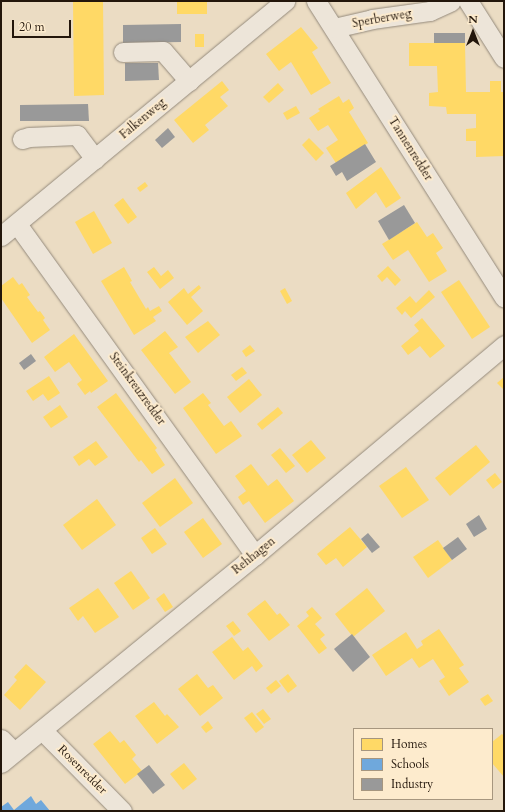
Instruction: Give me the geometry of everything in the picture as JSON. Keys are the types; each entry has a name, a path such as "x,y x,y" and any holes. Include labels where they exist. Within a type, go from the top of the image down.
{"street":[{"name":"Falkenweg","path":"1,236 96,159 285,1"},
{"name":"Tannenredder","path":"316,1 504,297"},
{"name":"Sperberweg","path":"334,28 372,19 430,11 452,1"},
{"path":"468,1 504,58"},
{"path":"124,52 163,51 189,81"},
{"path":"22,139 29,137 77,135 96,159"},
{"name":"Steinkreuzredder","path":"17,224 255,555"},
{"name":"Rehhagen","path":"5,752 42,730 255,555 504,345"},
{"name":"Rosenredder","path":"42,730 122,811"}],"building: Homes":[{"path":"73,1 103,1 104,95 74,96"},
{"path":"177,1 207,1 207,14 177,14"},
{"path":"301,27 318,48 312,52 331,83 311,95 291,62 279,71 266,54"},
{"path":"195,34 204,34 204,47 195,47"},
{"path":"409,43 465,43 466,92 490,92 490,81 501,81 501,92 503,92 504,156 476,157 476,141 466,141 466,129 476,128 476,114 447,114 446,107 429,106 429,93 438,92 437,66 409,66"},
{"path":"222,81 229,90 220,97 228,106 205,125 209,130 193,143 174,120"},
{"path":"278,83 284,90 269,103 263,97"},
{"path":"339,96 343,103 349,99 354,108 349,112 368,143 336,163 326,148 338,140 328,125 318,131 309,118 320,111 318,109"},
{"path":"296,106 300,113 287,120 283,113"},
{"path":"309,138 324,153 316,161 302,145"},
{"path":"381,167 401,198 386,208 376,192 356,209 346,193"},
{"path":"145,182 148,186 140,192 137,188"},
{"path":"123,198 137,217 128,224 114,205"},
{"path":"94,211 112,243 93,254 75,222"},
{"path":"417,222 427,237 433,233 443,248 436,253 447,271 429,282 408,250 393,260 382,244"},
{"path":"388,266 401,280 395,286 387,277 382,282 377,276"},
{"path":"124,267 132,281 130,282 146,309 148,307 150,311 159,306 162,311 153,317 156,321 134,335 101,281"},
{"path":"154,267 161,276 168,270 174,278 160,289 147,272"},
{"path":"13,277 19,285 22,283 30,295 27,297 38,312 40,311 45,318 43,320 50,330 32,343 1,298 1,286"},
{"path":"459,280 490,327 472,339 441,292"},
{"path":"199,285 201,288 191,297 203,311 187,325 168,302 184,288 188,294"},
{"path":"285,288 292,301 287,304 280,291"},
{"path":"429,290 435,297 411,318 405,311 402,315 396,308 410,296 416,303"},
{"path":"422,318 445,346 430,358 420,346 408,355 401,346 419,331 414,325"},
{"path":"208,321 220,335 198,353 185,337"},
{"path":"165,331 178,347 169,353 191,382 175,394 141,350"},
{"path":"74,334 108,381 91,393 90,391 85,395 77,384 82,380 69,362 55,372 44,357"},
{"path":"250,345 255,351 246,357 242,351"},
{"path":"242,367 247,373 236,381 231,375"},
{"path":"49,376 60,393 48,401 43,394 33,401 26,391"},
{"path":"504,377 504,390 497,383"},
{"path":"249,379 262,395 240,413 227,397"},
{"path":"116,393 157,448 155,450 165,465 152,474 141,460 139,462 97,407"},
{"path":"203,393 211,403 208,405 224,426 231,421 242,436 216,454 183,408"},
{"path":"60,405 68,417 51,428 43,417"},
{"path":"278,407 283,413 262,430 257,424"},
{"path":"311,440 326,458 307,473 292,455"},
{"path":"96,441 108,457 95,466 89,459 79,466 73,457"},
{"path":"476,445 490,462 450,496 435,478"},
{"path":"280,448 295,466 286,473 271,455"},
{"path":"251,464 268,486 277,479 294,501 265,523 249,501 243,505 238,497 246,491 235,476"},
{"path":"406,467 429,500 402,518 379,486"},
{"path":"495,473 502,482 493,489 486,480"},
{"path":"175,478 193,503 160,527 142,503"},
{"path":"97,499 116,525 82,550 63,525"},
{"path":"203,518 222,544 203,558 184,532"},
{"path":"350,527 367,547 343,567 336,558 326,565 317,554"},
{"path":"155,528 167,544 152,554 141,538"},
{"path":"438,540 452,560 428,578 413,557"},
{"path":"131,571 150,598 133,610 114,583"},
{"path":"98,588 119,617 95,633 83,616 78,621 69,608"},
{"path":"367,588 385,611 353,637 335,614"},
{"path":"164,593 173,607 165,612 156,599"},
{"path":"265,600 277,615 280,613 290,625 269,641 247,614"},
{"path":"312,607 322,618 315,624 325,635 320,639 327,648 319,654 297,626 309,616 306,612"},
{"path":"233,621 241,631 234,636 226,626"},
{"path":"439,629 464,665 459,668 469,682 449,696 439,681 445,677 433,659 419,668 412,658 386,676 372,655 406,632 417,649 423,645 421,641"},
{"path":"232,637 243,651 248,647 263,666 256,672 252,666 234,680 212,652"},
{"path":"26,664 46,682 20,710 4,695 17,680 14,677"},
{"path":"197,674 208,688 213,685 223,698 200,716 178,689"},
{"path":"288,674 297,686 288,693 279,681"},
{"path":"276,680 281,686 271,694 266,688"},
{"path":"488,694 493,701 485,706 480,699"},
{"path":"154,702 165,716 167,714 179,727 157,744 135,716"},
{"path":"263,709 271,719 264,724 256,714"},
{"path":"252,712 264,727 256,733 244,718"},
{"path":"208,721 213,728 206,733 201,727"},
{"path":"110,731 120,743 124,740 136,755 132,759 142,771 125,784 93,744"},
{"path":"502,734 504,736 504,777 493,764 493,741"},
{"path":"184,763 197,779 183,790 170,774"}],"building: Schools":[{"path":"31,796 36,804 41,800 50,811 1,811 1,807 8,802 14,810"}],"building: Industry":[{"path":"181,24 181,42 123,43 123,25"},
{"path":"434,33 465,33 465,43 434,43"},
{"path":"125,63 158,63 159,80 125,81"},
{"path":"88,104 89,121 20,121 20,105"},
{"path":"168,128 175,137 162,148 155,140"},
{"path":"365,144 376,162 347,181 342,172 336,176 330,166"},
{"path":"404,205 415,223 389,240 378,221"},
{"path":"31,354 36,361 24,370 19,363"},
{"path":"479,515 487,529 474,537 466,524"},
{"path":"368,533 380,547 372,553 361,539"},
{"path":"458,537 467,549 452,560 443,548"},
{"path":"352,634 370,657 353,672 334,649"},
{"path":"149,765 165,785 153,794 137,774"}]}
